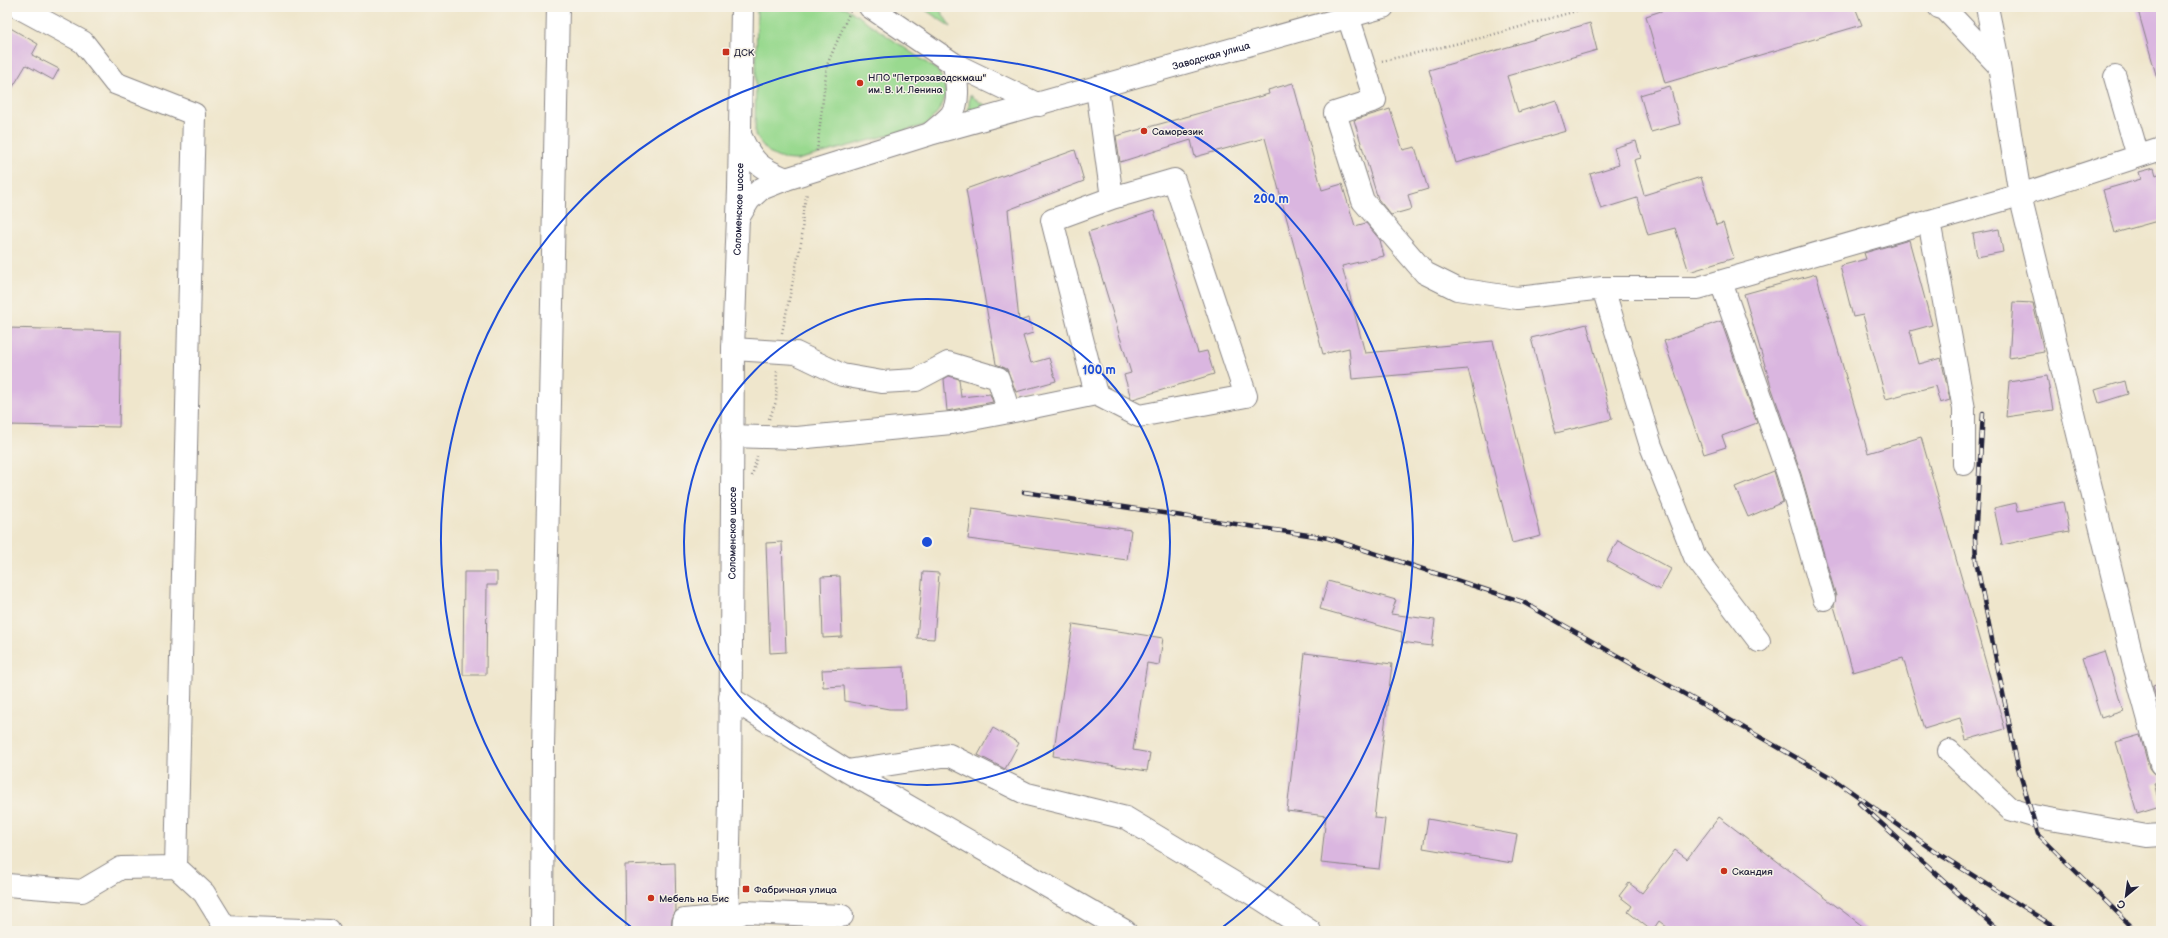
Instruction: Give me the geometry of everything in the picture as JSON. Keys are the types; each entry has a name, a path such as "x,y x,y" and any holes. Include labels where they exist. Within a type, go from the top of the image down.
{"main road":[{"path":"18,7 83,42 115,83 194,114 176,867"},
{"path":"542,931 543,748 558,7"},
{"name":"Соломенское шоссе","path":"736,923 730,800 730,698 732,436 742,7"},
{"path":"870,7 954,64 1039,105"},
{"name":"Заводская улица","path":"738,218 749,200 761,189 786,178 930,134 1097,89 1383,7"},
{"path":"1939,7 1945,10 1999,66"},
{"path":"1987,7 1999,66 2020,195 2134,665 2161,764"},
{"path":"1348,16 1375,100 1335,113 1363,201 1425,273 1457,289 1517,298 1603,288 1698,288 2020,195 2161,149"},
{"path":"930,134 952,114 956,102 954,64"},
{"path":"2115,77 2138,156"},
{"path":"1097,89 1112,198"},
{"path":"740,136 750,157 767,171 786,178"},
{"path":"732,436 797,438 951,424 1096,394 1139,416 1246,396 1174,180 1112,198 1052,220 1096,394"},
{"path":"1929,221 1964,409 1964,464"},
{"path":"1721,282 1789,476 1824,599"},
{"path":"1603,288 1651,446 1695,557 1758,641"},
{"path":"734,349 796,353 842,374 882,382 916,380 948,363 998,378 1009,412"},
{"path":"730,698 847,771 1125,931"},
{"path":"1949,751 2010,809 2033,816 2147,836 2161,835"},
{"path":"847,771 949,755 1027,794 1126,818 1261,899 1310,931"},
{"path":"7,885 82,891 121,868 176,867 204,893 225,927 329,931"},
{"path":"683,931 684,920 736,923 842,916"}],"path":[{"path":"762,436 776,402 778,353 802,238 802,210 813,170 827,65 852,7"},
{"path":"1364,66 1481,38 1590,7"}],"green space":[{"path":"757,7 845,7 937,70 945,86 942,106 926,125 797,160 782,159 777,157 768,151 755,135"},
{"path":"921,7 938,7 951,27"},
{"path":"970,95 987,107 968,113"}],"building":[{"path":"1673,7 1855,7 1862,25 1665,83 1646,16"},
{"path":"2137,7 2161,7 2161,78 2157,78"},
{"path":"1590,23 1597,50 1507,76 1518,112 1556,100 1566,131 1456,163 1429,70"},
{"path":"7,26 38,44 32,55 59,69 53,80 26,65 7,97"},
{"path":"1293,83 1322,190 1342,184 1355,226 1366,223 1380,240 1384,256 1342,266 1365,353 1493,341 1541,536 1512,543 1468,369 1352,379 1349,348 1323,354 1265,138 1195,157 1191,140 1120,162 1116,136 1269,94 1268,90"},
{"path":"1670,86 1680,124 1651,132 1640,95"},
{"path":"1390,109 1403,150 1415,147 1428,189 1408,195 1412,209 1391,215 1378,199 1354,120"},
{"path":"1636,141 1641,158 1634,160 1644,195 1701,177 1716,225 1723,223 1734,258 1689,272 1675,228 1648,235 1637,198 1601,209 1590,174 1619,165 1614,148"},
{"path":"1075,150 1084,181 1008,210 1019,321 1029,318 1033,333 1023,336 1031,363 1049,358 1056,381 1016,392 1007,369 996,364 966,189"},
{"path":"2154,168 2156,175 2161,173 2161,220 2115,233 2103,190 2141,179 2139,172"},
{"path":"1154,211 1198,353 1207,351 1214,374 1133,399 1131,398 1124,375 1131,373 1088,232"},
{"path":"1999,229 2003,252 1977,257 1973,234"},
{"path":"1909,240 1932,325 1910,331 1919,364 1941,358 1950,400 1940,403 1935,386 1886,399 1863,315 1853,317 1840,266 1866,259 1864,253"},
{"path":"1816,274 1868,453 1921,437 2005,729 1966,740 1960,718 1924,729 1903,658 1853,672 1834,606 1836,596 1801,474 1771,386 1744,294"},
{"path":"2013,302 2033,303 2044,352 2009,358"},
{"path":"1721,321 1757,423 1722,436 1726,447 1704,454 1664,341"},
{"path":"1587,324 1612,419 1556,433 1531,338"},
{"path":"7,328 121,331 119,427 7,425"},
{"path":"949,376 959,379 961,397 990,394 993,402 947,411 944,379"},
{"path":"2047,376 2053,410 2006,417 2009,382"},
{"path":"2125,381 2128,394 2099,403 2095,390"},
{"path":"1774,471 1783,502 1748,517 1735,487"},
{"path":"2063,502 2069,531 2002,545 1994,508 2016,503 2018,511"},
{"path":"972,508 1131,530 1127,560 968,539"},
{"path":"1618,540 1671,569 1660,590 1607,561"},
{"path":"782,542 786,652 770,653 766,543"},
{"path":"464,572 497,572 497,585 487,585 486,675 463,675"},
{"path":"923,572 939,573 934,639 917,638"},
{"path":"840,576 842,637 823,638 821,577"},
{"path":"1328,581 1396,600 1391,614 1435,620 1432,646 1401,642 1402,632 1320,609"},
{"path":"1073,624 1163,638 1159,665 1147,663 1133,750 1150,753 1147,771 1053,756"},
{"path":"2105,651 2123,711 2101,718 2082,658"},
{"path":"1305,653 1392,664 1374,818 1385,819 1379,869 1321,863 1326,816 1287,811"},
{"path":"904,667 906,709 889,709 845,701 844,686 823,687 822,670"},
{"path":"2161,683 2161,716 2153,686"},
{"path":"993,728 1019,743 1005,769 978,755"},
{"path":"2140,735 2149,768 2153,773 2161,776 2161,782 2154,783 2160,806 2137,813 2116,742"},
{"name":"Скандия","path":"1719,817 1869,931 1672,931 1659,921 1652,931 1628,912 1632,906 1619,896 1629,883 1642,893 1675,850 1687,859"},
{"path":"1428,819 1517,835 1512,863 1423,848"},
{"name":"Мебель на Бис","path":"675,863 676,911 672,919 671,931 626,931 625,865"}],"railway":[{"path":"1983,413 1975,538 1976,561 2018,767 2038,834 2136,931"},
{"path":"1024,492 1328,538 1523,602 1832,778 1939,854 2061,931"},
{"path":"1859,803 1999,931"}],"place":[{"name":"ДСК","path":"726,52"},
{"name":"НПО \"Петрозаводскмаш\" им. В. И. Ленина","path":"860,83"},
{"name":"Саморезик","path":"1144,131"},
{"name":"Скандия","path":"1724,871"},
{"name":"Фабричная улица","path":"746,889"},
{"name":"Мебель на Бис","path":"651,898"}]}
